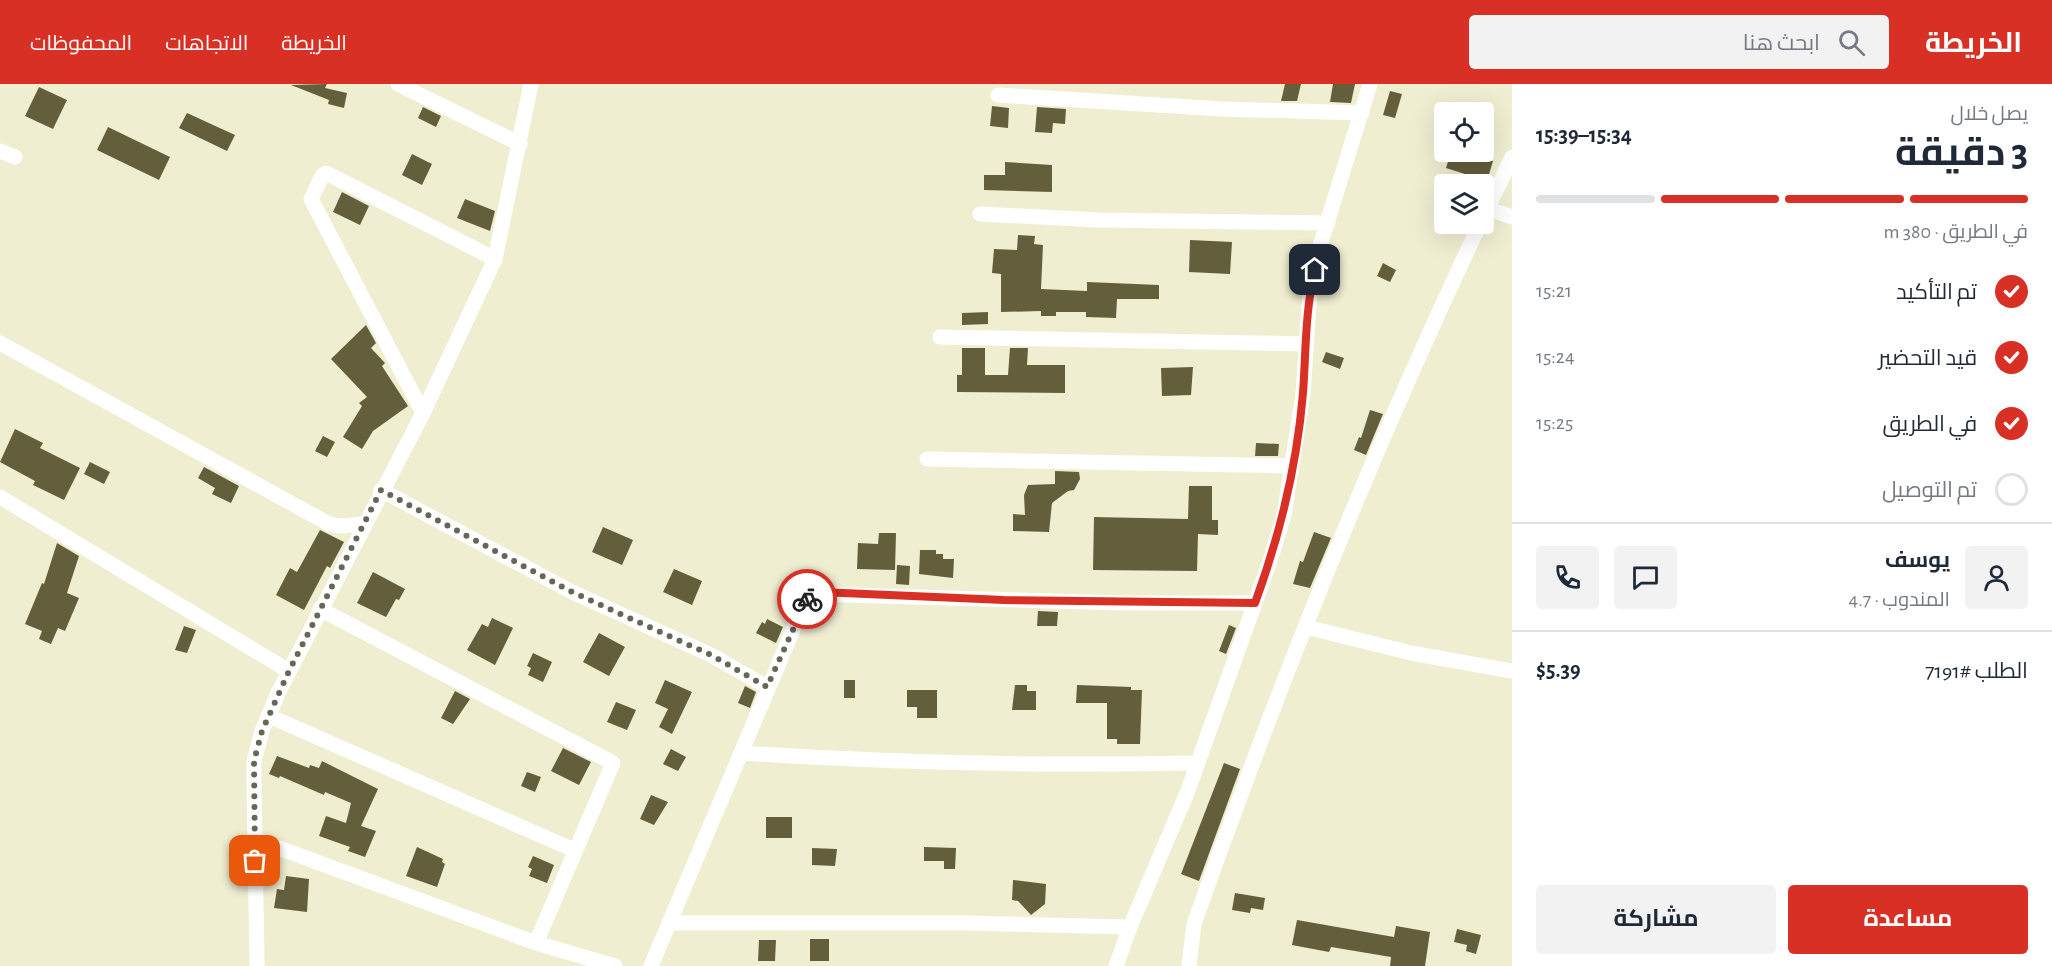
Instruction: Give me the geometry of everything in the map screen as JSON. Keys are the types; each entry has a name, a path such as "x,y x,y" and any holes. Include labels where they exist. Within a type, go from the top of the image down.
{"street":[{"path":"398,84 520,144"},
{"path":"257,966 254,761 269,716 289,671 423,413 495,259 531,84"},
{"path":"1116,966 1198,763 1284,515 1303,394 1310,290 1370,84"},
{"path":"998,95 1222,109 1362,113"},
{"path":"1494,194 1512,157"},
{"path":"423,413 310,199 322,176 326,173 495,259"},
{"path":"980,214 1098,220 1328,223"},
{"path":"1494,214 1512,217"},
{"path":"1189,966 1194,924 1244,784 1374,461 1476,234"},
{"path":"940,337 1306,344"},
{"path":"0,343 329,524 341,526 364,524"},
{"path":"927,459 1292,466"},
{"path":"381,490 572,592 711,655 767,687"},
{"path":"0,497 289,671"},
{"path":"651,966 767,687 806,599 812,594 1122,603 1255,603"},
{"path":"320,609 613,763 574,850 536,944"},
{"path":"1306,627 1411,653 1512,671"},
{"path":"269,716 574,850"},
{"path":"741,753 878,762 1104,765 1198,763"},
{"path":"255,839 536,944 615,966"},
{"path":"669,923 966,923 1130,927"}],"building":[{"path":"327,84 325,88 347,93 344,108 328,104 329,100 291,85"},
{"path":"1285,84 1301,84 1297,101 1281,101"},
{"path":"1333,84 1355,84 1351,103 1330,102"},
{"path":"39,87 67,100 53,129 25,116"},
{"path":"1390,91 1402,94 1395,118 1383,115"},
{"path":"992,106 1009,108 1008,128 990,126"},
{"path":"423,107 441,116 436,127 418,118"},
{"path":"1037,107 1066,109 1065,124 1053,123 1052,133 1035,132"},
{"path":"187,113 235,135 227,151 179,128"},
{"path":"108,127 170,157 159,180 97,150"},
{"path":"412,154 432,164 422,185 402,175"},
{"path":"1005,162 1052,165 1052,192 984,190 984,175 1005,175"},
{"path":"1448,162 1493,162 1489,174 1465,174 1446,168"},
{"path":"342,192 369,206 360,225 333,212"},
{"path":"465,199 495,211 490,231 457,218"},
{"path":"1018,235 1035,236 1034,244 1043,245 1041,289 1087,291 1087,282 1159,285 1159,299 1117,299 1116,318 1086,317 1086,312 1056,312 1056,316 1041,316 1041,311 1001,312 1001,274 992,273 994,249 1017,250"},
{"path":"1190,240 1232,242 1230,274 1189,272"},
{"path":"1383,263 1396,270 1390,282 1377,276"},
{"path":"988,312 988,324 962,325 962,313"},
{"path":"366,325 376,343 371,348 385,363 382,366 408,406 373,431 362,449 343,437 362,406 359,403 367,397 331,359"},
{"path":"962,348 985,348 985,375 1008,375 1010,348 1028,348 1027,365 1065,365 1065,393 957,392 957,375 962,375"},
{"path":"1326,352 1344,358 1340,369 1322,362"},
{"path":"1193,367 1191,395 1162,396 1161,368"},
{"path":"1370,410 1383,414 1366,455 1354,450 1359,437 1361,438"},
{"path":"15,429 43,443 40,448 80,468 64,500 33,485 35,481 0,462"},
{"path":"323,436 335,442 327,457 315,451"},
{"path":"1256,443 1279,444 1278,456 1255,456"},
{"path":"90,462 110,472 104,484 84,474"},
{"path":"204,467 239,486 231,503 212,494 215,488 198,478"},
{"path":"1055,471 1079,472 1080,479 1074,490 1068,491 1052,503 1049,532 1013,531 1013,514 1025,515 1024,495 1028,485 1055,484"},
{"path":"1189,486 1212,486 1212,520 1218,520 1218,535 1198,534 1197,571 1093,570 1094,517 1188,519"},
{"path":"603,527 633,540 622,565 592,552"},
{"path":"320,530 344,542 330,568 327,566 304,610 276,595 290,568 297,572"},
{"path":"1314,532 1331,538 1310,588 1293,584 1300,561 1303,562"},
{"path":"879,533 896,533 895,570 857,569 858,543 878,544"},
{"path":"57,543 79,556 67,593 79,598 65,631 58,628 51,644 39,639 42,631 25,624 42,583 44,584"},
{"path":"920,550 936,550 936,554 943,554 943,559 954,559 953,578 919,574"},
{"path":"897,565 910,566 909,585 896,584"},
{"path":"674,569 702,581 692,605 663,592"},
{"path":"373,572 405,589 399,600 396,599 386,617 357,603"},
{"path":"1038,611 1058,612 1057,626 1037,626"},
{"path":"492,618 513,628 495,665 467,650 482,624 488,627"},
{"path":"767,619 783,627 776,643 756,633 762,622 765,624"},
{"path":"1229,625 1236,628 1226,654 1219,651"},
{"path":"184,626 196,630 187,653 175,650"},
{"path":"599,633 625,647 609,676 583,662"},
{"path":"533,653 552,662 543,682 528,675 531,668 527,666"},
{"path":"665,680 692,692 672,734 659,727 668,709 655,703"},
{"path":"844,680 855,680 855,698 844,698"},
{"path":"1015,685 1027,685 1027,691 1036,691 1036,710 1012,710"},
{"path":"1077,685 1131,687 1131,690 1142,690 1140,744 1117,744 1117,739 1107,739 1107,703 1076,703"},
{"path":"745,686 756,692 750,708 738,703"},
{"path":"907,690 937,690 937,718 917,718 917,707 907,707"},
{"path":"455,691 470,699 453,724 441,718"},
{"path":"616,702 636,710 627,730 607,722"},
{"path":"563,748 591,762 579,785 551,771"},
{"path":"671,749 686,757 678,771 663,764"},
{"path":"277,756 309,768 310,765 319,768 322,761 378,789 361,826 376,831 365,857 348,851 350,847 319,836 326,816 346,823 351,803 269,774"},
{"path":"1224,763 1240,769 1199,881 1181,874"},
{"path":"527,772 541,777 535,792 521,786"},
{"path":"651,795 668,802 654,825 640,819"},
{"path":"766,817 792,817 792,838 766,838"},
{"path":"417,847 443,859 442,862 445,864 437,887 406,876"},
{"path":"924,847 956,848 955,869 944,869 944,861 924,861"},
{"path":"812,848 837,849 835,866 812,865"},
{"path":"533,856 554,865 547,883 529,876 532,869 528,867"},
{"path":"286,876 309,879 307,912 274,908 277,889 284,890"},
{"path":"1013,880 1046,884 1045,904 1031,915 1018,901 1012,900"},
{"path":"1235,893 1265,898 1263,910 1251,908 1250,913 1232,910"},
{"path":"1297,920 1394,937 1396,926 1430,932 1425,966 1390,966 1391,957 1331,947 1329,952 1292,945"},
{"path":"1457,929 1481,935 1476,954 1466,951 1467,945 1454,942"},
{"path":"810,939 829,939 829,961 810,961"},
{"path":"759,940 776,940 775,961 758,961"}],"way so far":[{"path":"255,861 254,761 262,731 279,690 381,490 572,592 711,655 767,687 807,599"}],"route":[{"path":"807,599 812,594 820,592 1122,603 1255,603 1284,515 1297,443 1303,394 1310,290 1315,270"}]}
